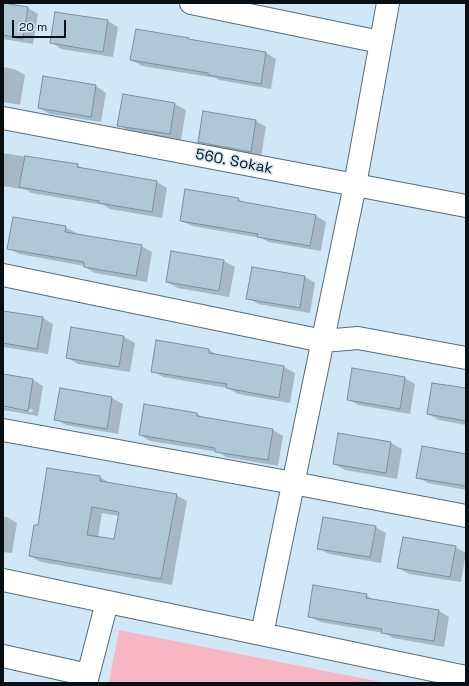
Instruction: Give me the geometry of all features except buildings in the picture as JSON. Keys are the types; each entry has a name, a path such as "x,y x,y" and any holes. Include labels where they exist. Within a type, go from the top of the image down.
{"street":[{"path":"191,3 380,42"},
{"path":"262,634 355,185 388,3"},
{"name":"560. Sokak","path":"3,118 466,206"},
{"path":"3,275 323,341 358,338 466,358"},
{"path":"3,430 466,516"},
{"path":"3,580 466,677"},
{"path":"3,656 87,679 108,602"}],"shaded area":[{"path":"119,630 386,683 109,683"}]}
